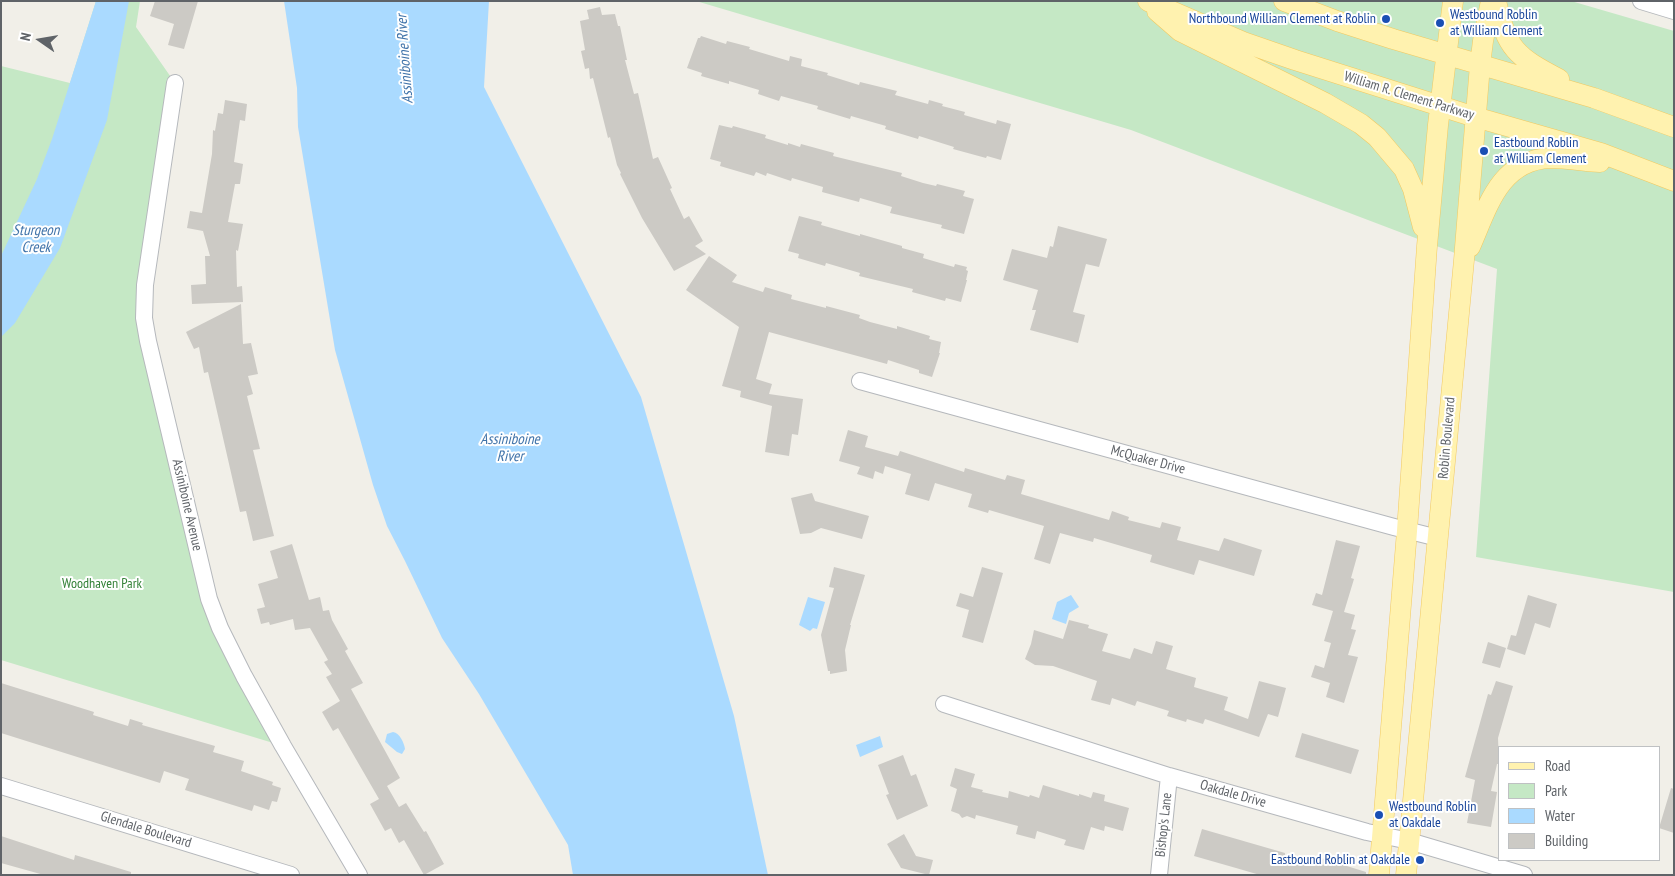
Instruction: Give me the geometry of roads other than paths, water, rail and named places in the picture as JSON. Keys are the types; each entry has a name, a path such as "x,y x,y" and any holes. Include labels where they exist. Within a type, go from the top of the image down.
{"main road":[{"name":"William R. Clement Parkway","path":"1147,1 1252,45 1295,60 1475,117 1601,153 1674,181"},
{"path":"1147,1 1180,31 1325,103 1361,124 1377,137 1404,169 1413,189 1427,246"},
{"path":"1284,1 1337,21 1594,98 1674,127"},
{"path":"1379,875 1408,530 1427,246 1440,106 1453,1"},
{"name":"Roblin Boulevard","path":"1406,875 1464,260 1480,65 1491,1"},
{"path":"1496,1 1500,22 1508,40 1526,61 1594,98"},
{"path":"1464,260 1494,192 1513,171 1524,164 1549,158 1635,166"}],"street":[{"path":"1641,1 1674,11"},
{"name":"Assiniboine Avenue","path":"175,82 145,285 144,318 148,341 209,599 220,628 283,746 359,875"},
{"name":"McQuaker Drive","path":"860,381 1438,538"},
{"name":"Oakdale Drive","path":"944,704 1169,776 1382,836 1409,841 1524,875"},
{"name":"Bishop's Lane","path":"1159,875 1169,776"},
{"name":"Glendale Boulevard","path":"1,786 291,875"}],"water":[{"name":"Sturgeon Creek","path":"96,1 129,1 107,120 60,248 15,323 1,337 1,256 37,179 52,139"},
{"name":"Assiniboine River","path":"284,1 489,1 484,87 641,397 734,716 768,875 573,875 568,845 479,694 442,638 387,526 373,485 335,350 298,127 297,88"},
{"path":"1071,595 1079,607 1069,613 1066,624 1052,619 1057,602"},
{"path":"808,597 825,602 817,629 813,628 810,631 799,625"},
{"path":"393,732 398,734 403,741 405,749 402,754 385,742 387,734"},
{"path":"880,736 883,747 860,757 856,745"}],"place":[{"name":"Northbound William Clement at Roblin","path":"1386,19"},
{"name":"Westbound Roblin at William Clement","path":"1440,23"},
{"name":"Eastbound Roblin at William Clement","path":"1484,151"},
{"name":"Westbound Roblin at Oakdale","path":"1379,815"},
{"name":"Eastbound Roblin at Oakdale","path":"1420,860"}],"park label":[{"name":"Woodhaven Park","path":"102,584"}]}
